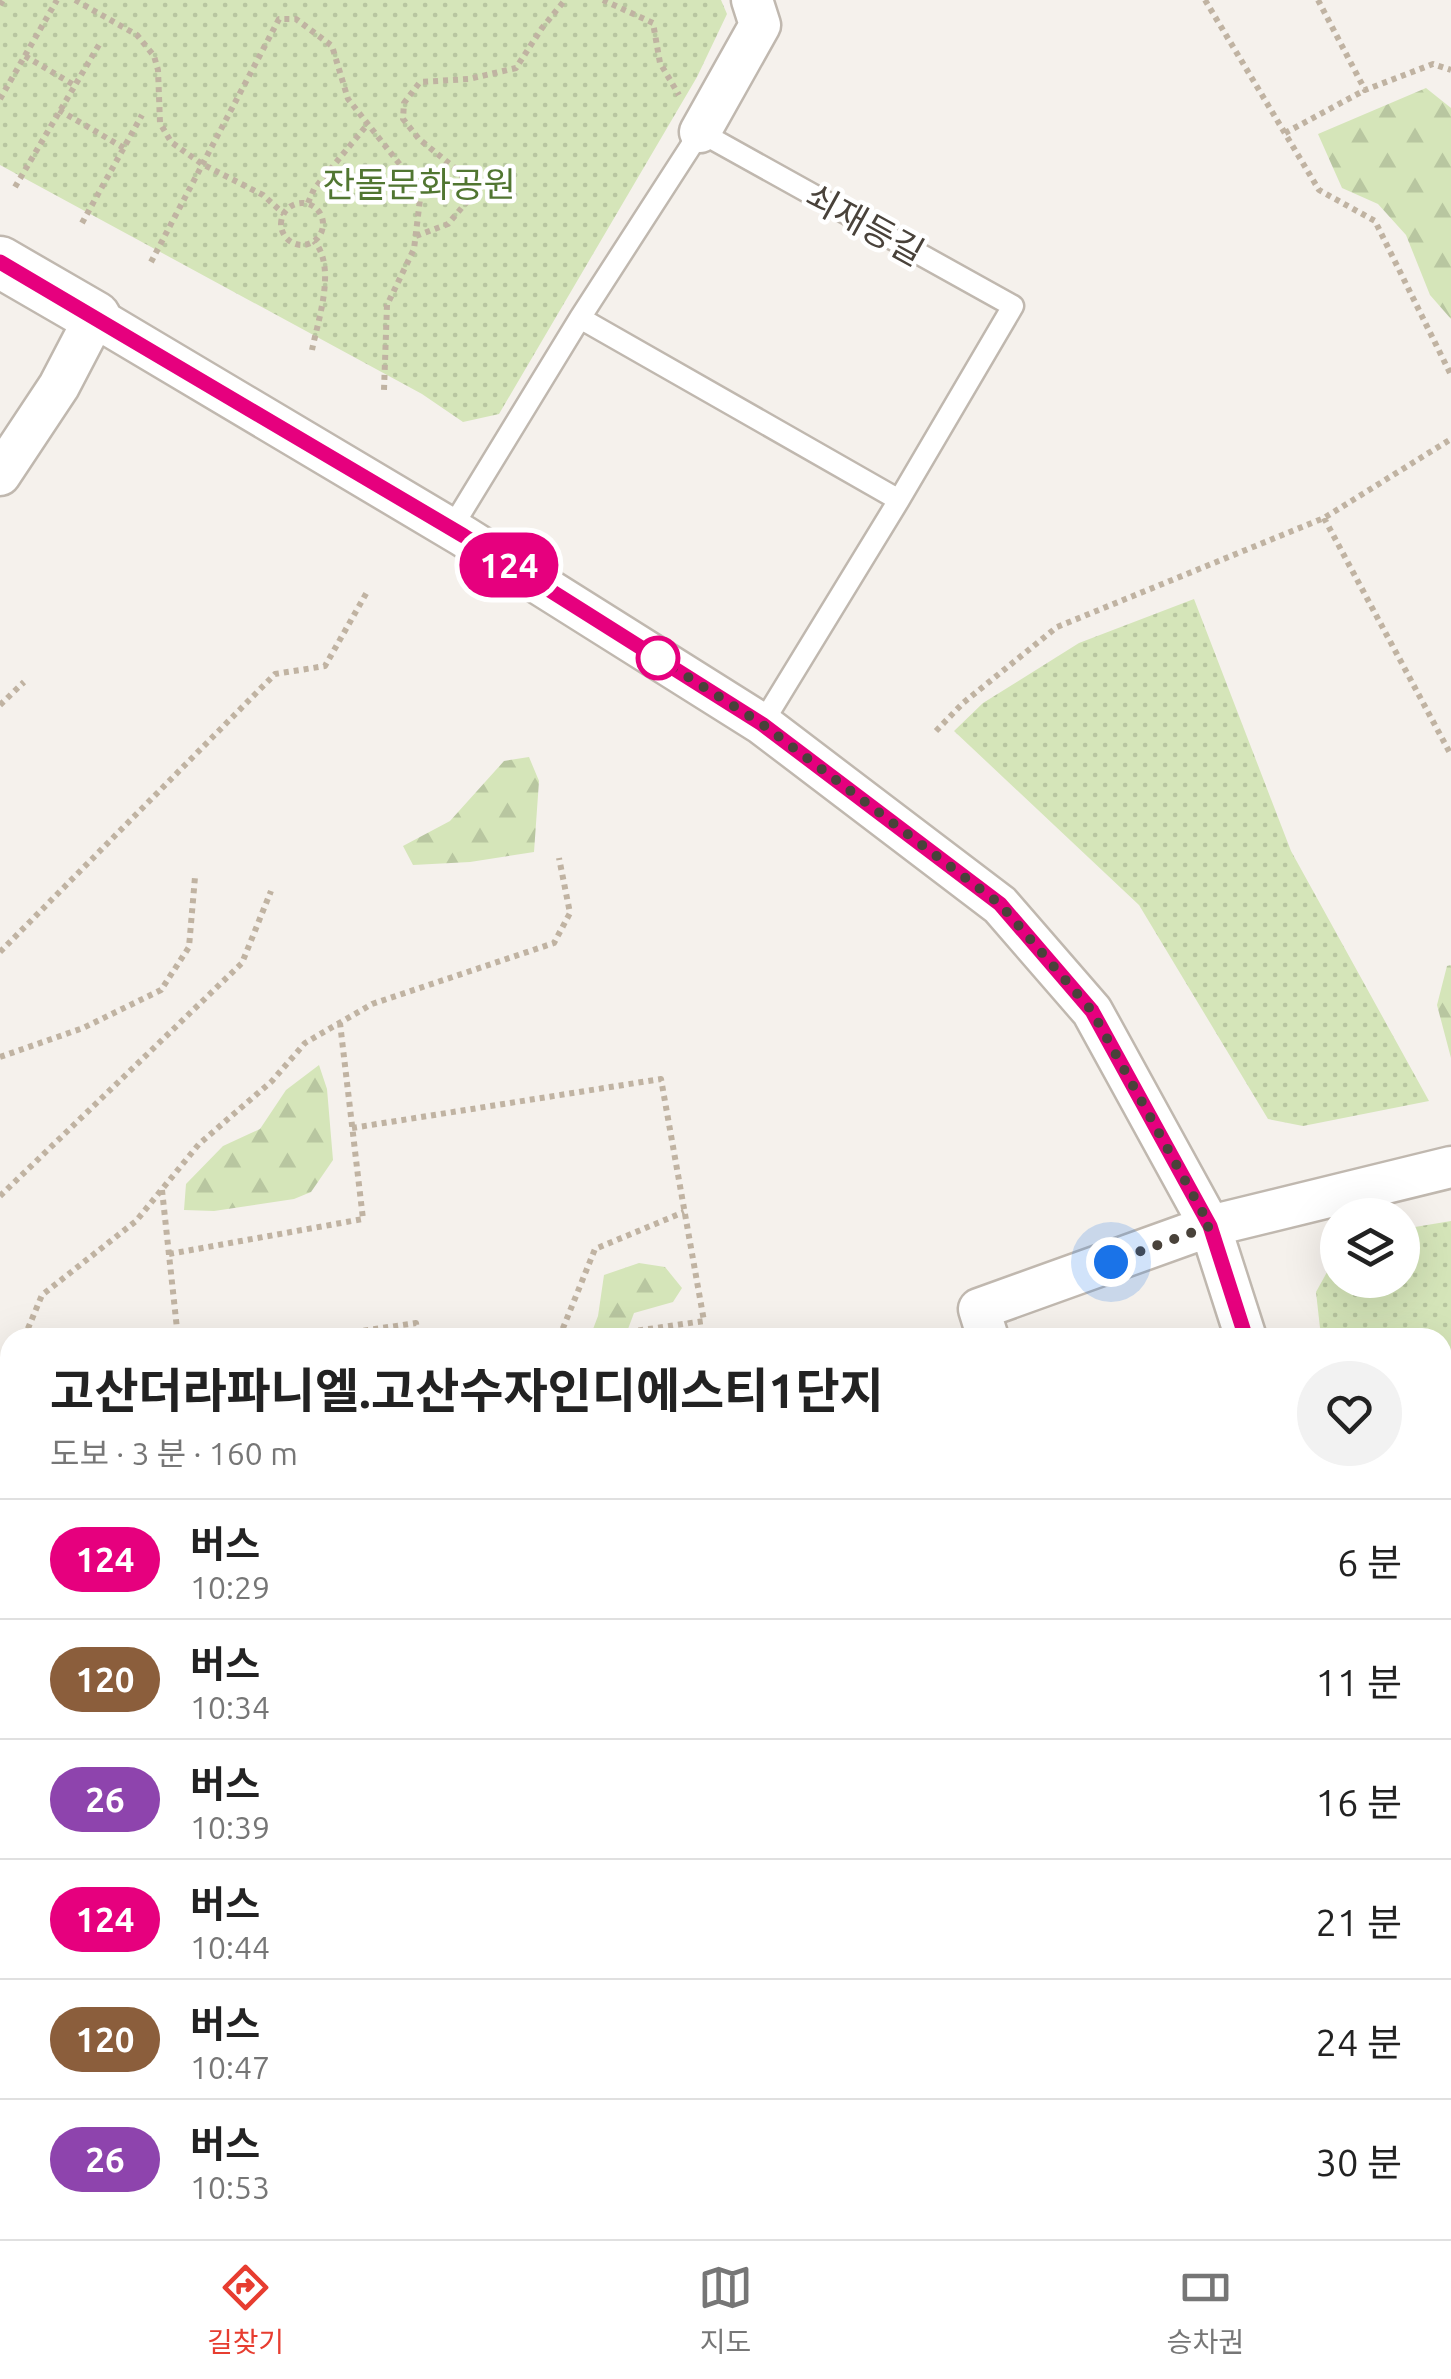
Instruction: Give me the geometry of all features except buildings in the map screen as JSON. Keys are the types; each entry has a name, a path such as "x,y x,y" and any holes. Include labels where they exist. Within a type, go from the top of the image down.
{"street":[{"path":"703,128 760,25 752,0"},
{"path":"0,262 452,529 762,724 1000,904 1092,1011 1210,1226 1243,1328"},
{"path":"0,475 58,386 95,317"},
{"path":"984,1323 1210,1226 1451,1167"}],"lane":[{"path":"452,529 580,318 703,128"},
{"name":"쇠재등길","path":"703,128 1013,306 762,724"},
{"path":"580,318 899,500"}],"path":[{"path":"0,99 57,0"},
{"path":"74,0 138,35 154,56 160,122 171,142 202,164 264,195 284,214"},
{"path":"416,236 448,224 470,198 461,173 419,139 403,119 404,103 420,82 469,79 516,68 565,0"},
{"path":"602,0 653,23 660,63 674,90 703,128"},
{"path":"1205,0 1319,190 1375,222 1451,375"},
{"path":"1318,0 1365,90"},
{"path":"151,262 279,18 296,19 332,46 348,99 421,191 414,249 388,305 384,390"},
{"path":"15,186 100,44"},
{"path":"25,56 74,85"},
{"path":"1285,133 1365,90 1433,64 1451,70"},
{"path":"59,110 124,148"},
{"path":"82,224 142,115"},
{"path":"308,203 314,189 368,124"},
{"path":"308,203 322,217 323,230 314,241 301,246 288,240 281,228 284,214 294,204 308,203"},
{"path":"312,350 326,277 320,247 314,241"},
{"path":"936,732 963,703 1056,627 1324,518 1451,439"},
{"path":"1324,518 1451,755"},
{"path":"0,952 274,674 325,666 367,592"},
{"path":"0,705 24,682"},
{"path":"28,1328 42,1295 136,1222 199,1144 272,1082 305,1042 372,1004 554,944 570,912 559,858"},
{"path":"0,1056 83,1028 162,990 188,947 195,877"},
{"path":"0,1196 242,962 272,891"},
{"path":"169,1254 363,1219 340,1023"},
{"path":"352,1128 661,1080 704,1322 659,1328"},
{"path":"162,1190 177,1328"},
{"path":"563,1328 596,1249 684,1212"},
{"path":"382,1328 416,1323 417,1328"}],"green space":[{"name":"잔돌문화공원","path":"0,0 721,0 727,14 697,77 499,414 463,422 422,394 0,165"},
{"path":"1426,88 1451,108 1451,319 1430,295 1406,235 1378,204 1342,188 1318,134"},
{"path":"1194,599 1291,851 1429,1101 1303,1126 1268,1119 1139,905 954,731 983,703 1079,643"},
{"path":"529,757 539,781 534,852 470,862 413,865 403,846 450,821 504,761"},
{"path":"1451,965 1451,1058 1437,1005 1447,966"},
{"path":"319,1065 327,1089 333,1160 311,1192 294,1199 214,1211 184,1210 186,1184 223,1146 260,1129 286,1090"},
{"path":"1451,1221 1451,1328 1320,1328 1316,1292 1320,1285 1320,1298 1420,1298 1420,1226"},
{"path":"639,1263 665,1267 682,1288 673,1302 634,1313 628,1328 593,1328 604,1275"}],"bus line":[{"name":"124","path":"0,262 464,536 762,724 1000,904 1092,1011 1210,1226 1243,1328"}],"route":[{"path":"658,658 762,724 1000,904 1092,1011 1210,1226 1111,1262"}]}
